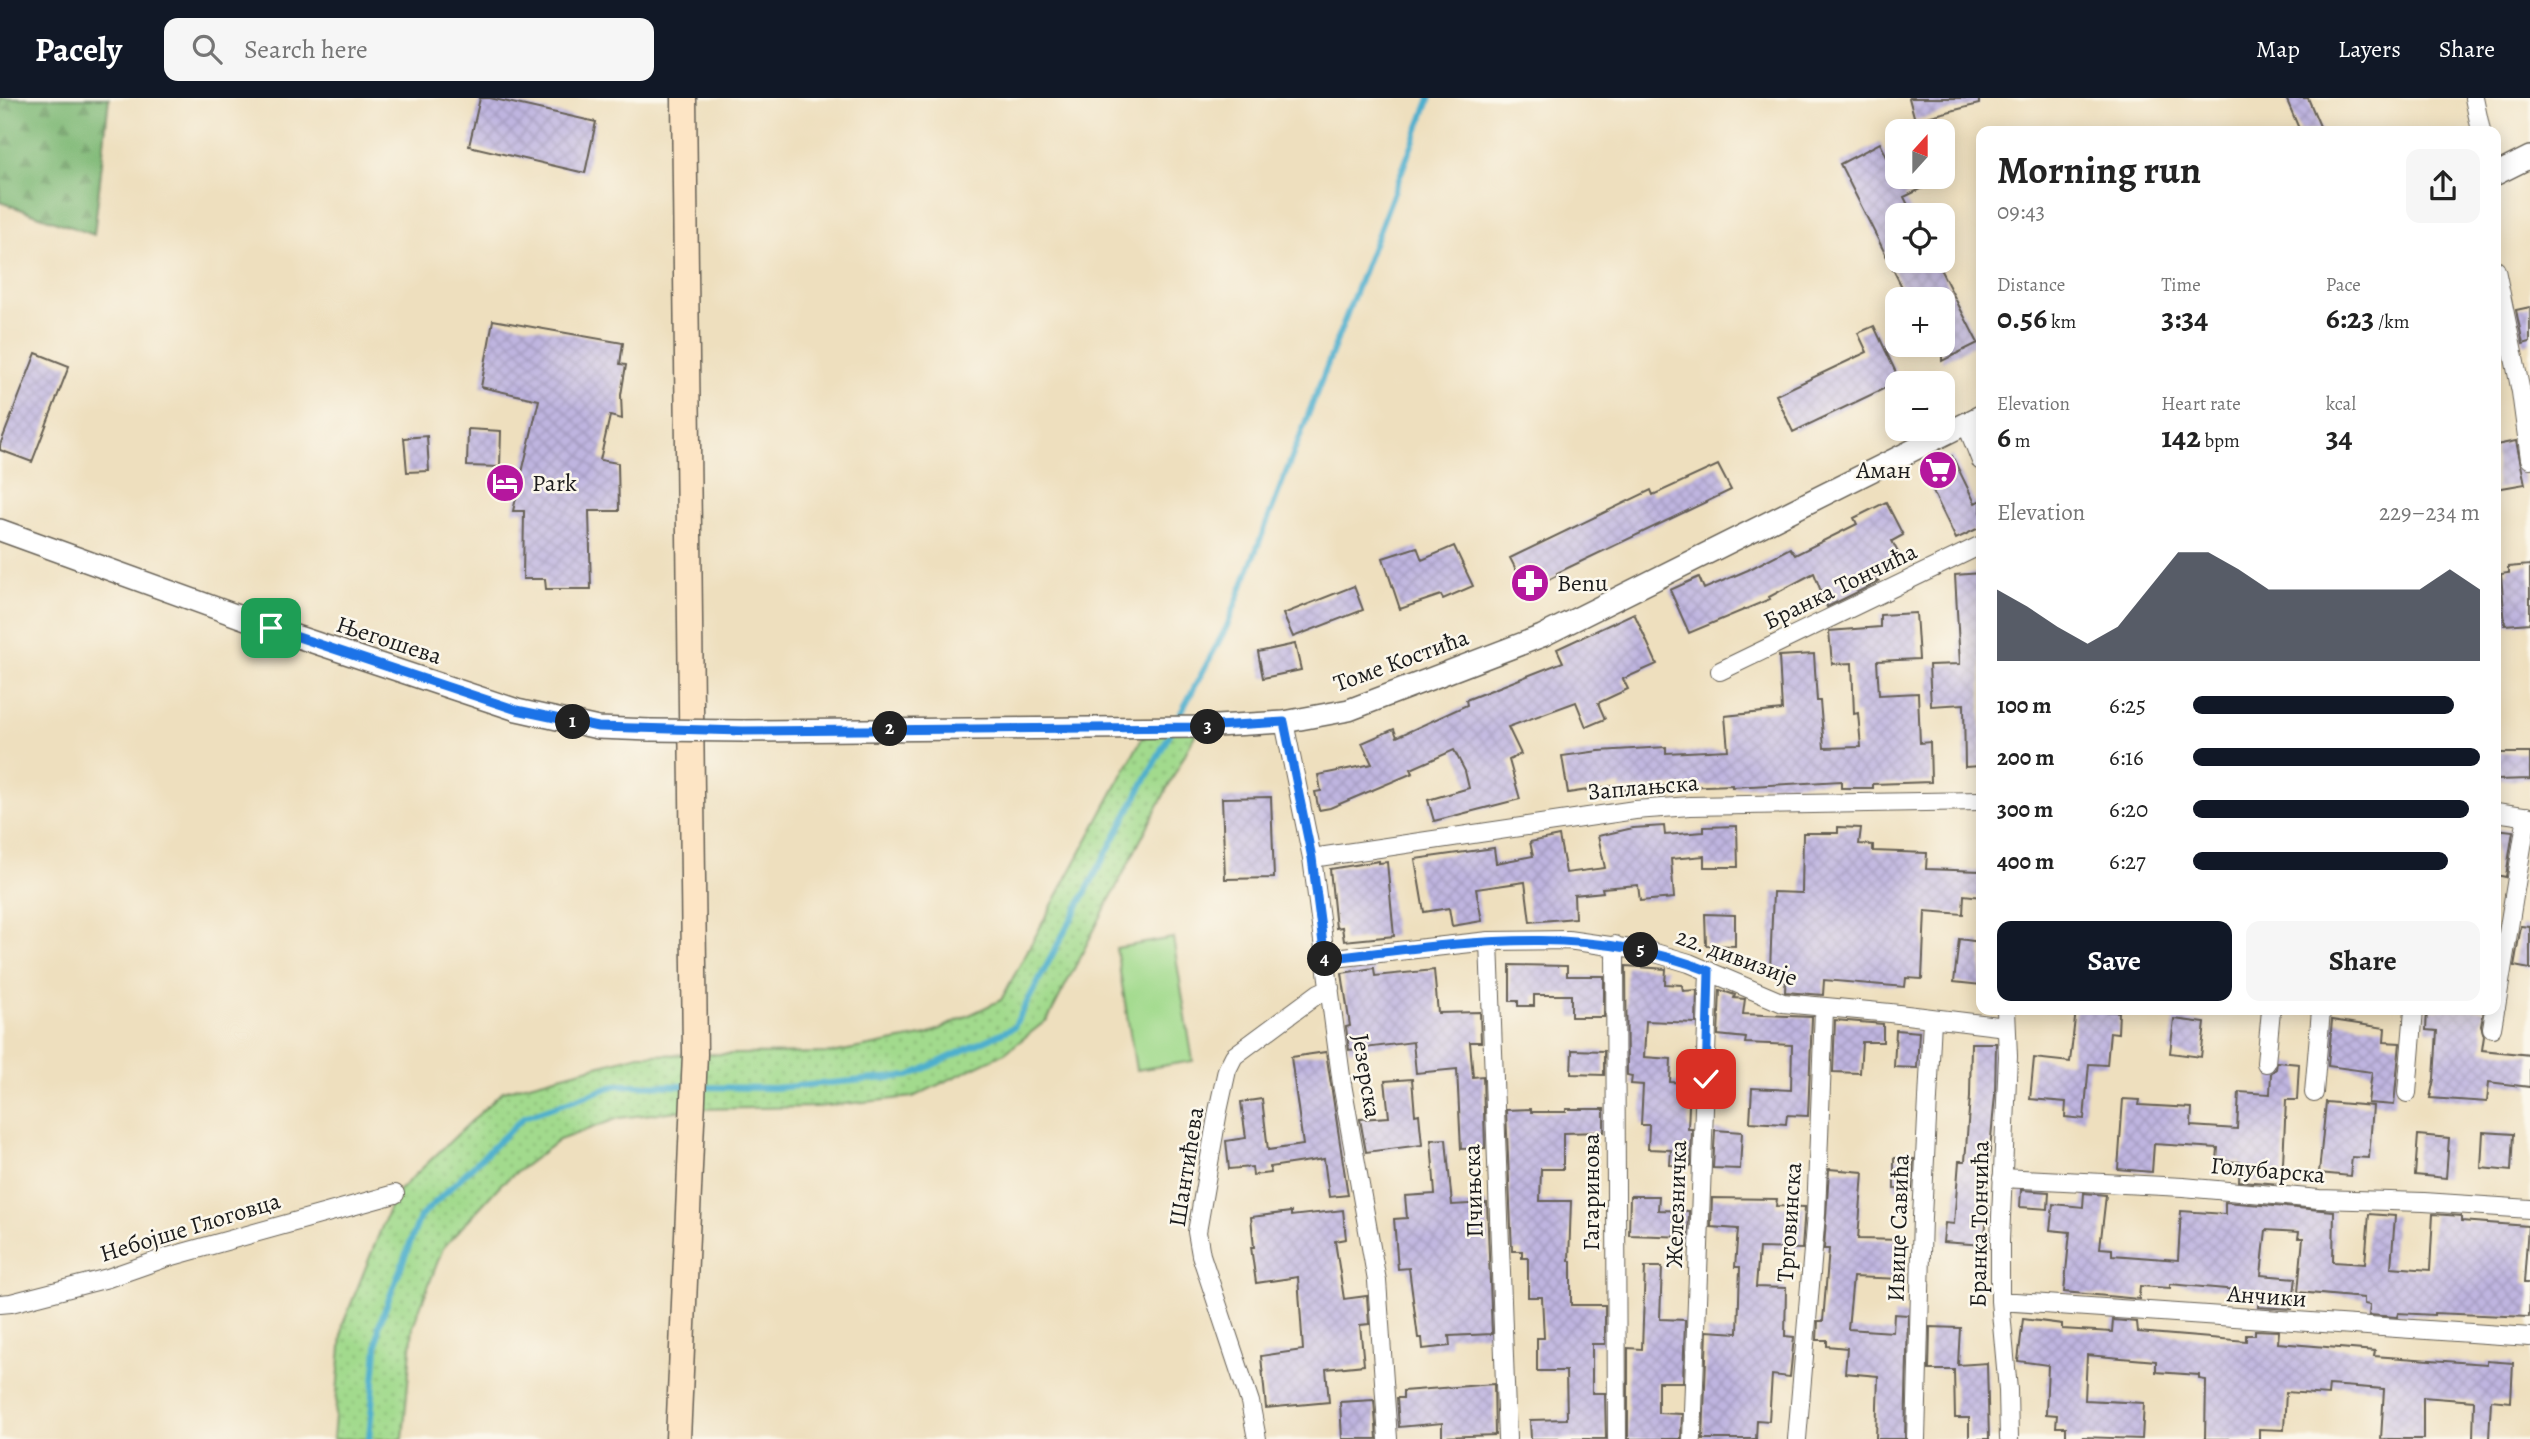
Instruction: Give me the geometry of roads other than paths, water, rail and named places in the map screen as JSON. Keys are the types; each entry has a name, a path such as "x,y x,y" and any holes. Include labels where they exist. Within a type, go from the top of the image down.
{"main road":[{"path":"678,1439 695,1054 684,98"}],"street":[{"path":"2474,98 2480,126"},
{"path":"2501,171 2530,156"},
{"path":"2501,294 2521,392 2530,459"},
{"name":"Томе Костића","path":"743,731 1189,727 1284,722 1349,710 1542,636 1974,419"},
{"name":"Његошева","path":"0,530 271,628 517,710 598,727 743,731"},
{"name":"Бранка Тончића","path":"1720,671 1976,547"},
{"name":"Језерска","path":"1284,722 1312,858 1342,1084 1377,1281 1388,1439"},
{"name":"Заплањска","path":"1312,858 1635,810 1744,805 1976,801"},
{"path":"2501,813 2529,816 2501,975"},
{"name":"22. дивизије","path":"1325,959 1489,941 1568,940 1652,952 1709,971 1783,1003 1824,1009 1890,1013 1932,1020 2006,1019"},
{"name":"Пчињска","path":"1489,941 1507,1439"},
{"name":"Гагаринова","path":"1615,945 1617,1439"},
{"name":"Железничка","path":"1692,1439 1709,971"},
{"name":"Шантићева","path":"1257,1439 1250,1402 1201,1255 1197,1232 1218,1111 1227,1070 1234,1056 1319,993 1330,988"},
{"name":"Трговинска","path":"1797,1439 1816,1214 1824,1009"},
{"path":"2266,1063 2271,1015"},
{"path":"2314,1093 2321,1015"},
{"path":"2407,1093 2414,1015"},
{"path":"2492,1028 2494,1015"},
{"name":"Бранка Тончића","path":"2006,1019 2008,1056 2000,1301 2008,1390 2009,1439"},
{"name":"Ивице Савића","path":"1916,1439 1922,1217 1932,1020"},
{"name":"Голубарска","path":"2002,1178 2183,1187 2319,1199 2530,1209"},
{"name":"Небојше Глоговца","path":"0,1304 108,1279 165,1258 395,1194"},
{"name":"Анчики","path":"2000,1301 2530,1337"}],"waterway":[{"path":"699,1087 773,1088 909,1076 1014,1027 1227,626 1430,98"},
{"path":"369,1439 379,1325 420,1217 524,1117 617,1085 689,1086"}],"place":[{"name":"Аман","path":"1938,470"},
{"name":"Park","path":"505,483"},
{"name":"Benu","path":"1530,583"}]}
